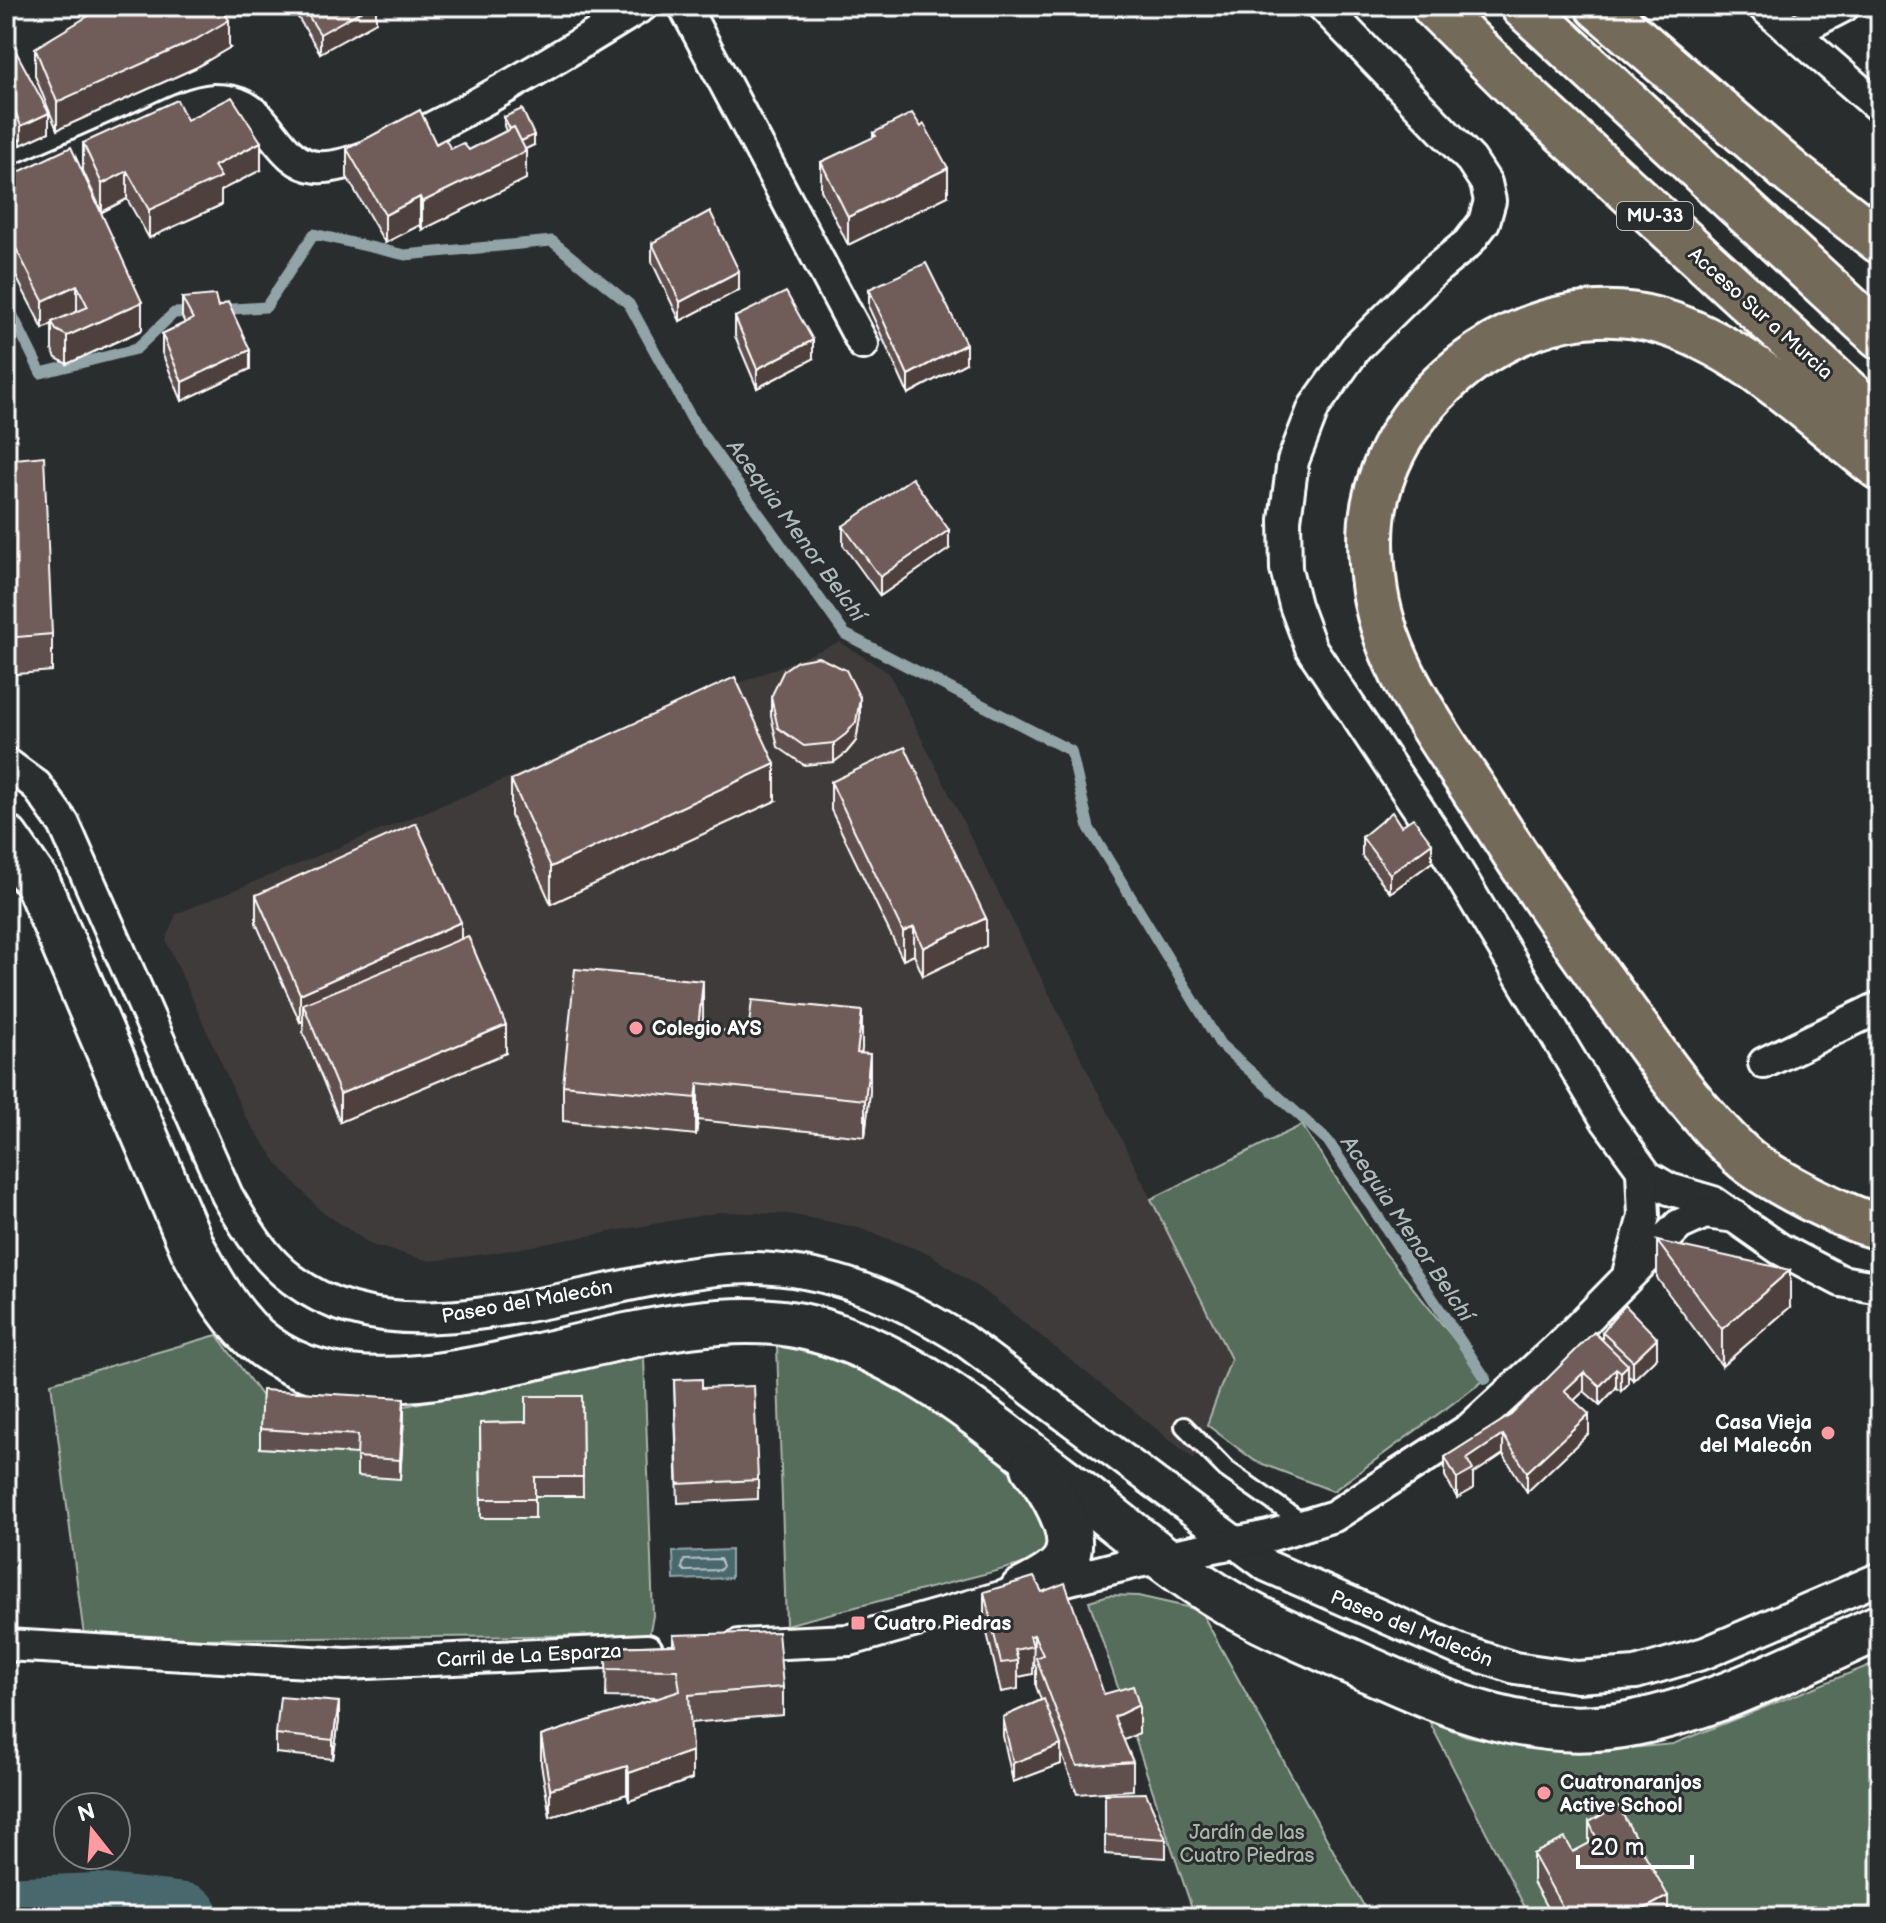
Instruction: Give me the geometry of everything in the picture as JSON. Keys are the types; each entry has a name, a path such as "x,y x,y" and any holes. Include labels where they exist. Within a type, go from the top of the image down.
{"highway":[{"name":"Acceso Sur a Murcia","path":"1434,6 1524,95 1880,422"},
{"name":"MU-33","path":"1523,6 1880,336"},
{"path":"1598,6 1783,166 1880,241"},
{"path":"1880,468 1761,375 1701,335 1657,320 1632,316 1580,316 1508,338 1475,356 1421,407 1384,473 1374,506 1371,549 1376,595 1410,689 1545,902 1680,1088 1744,1157 1822,1204 1880,1227"}],"street":[{"path":"6,186 180,110 212,100 243,105 259,117 291,156 303,163 335,165 371,156 551,61 642,6"},
{"path":"684,6 863,344"},
{"path":"1323,6 1471,160 1486,183 1490,201 1484,222 1468,243 1435,270 1356,348 1314,407 1293,461 1285,520 1286,569 1311,648 1434,832 1607,1121 1642,1171 1669,1189 1697,1196 1736,1217 1780,1249 1841,1281 1880,1288"},
{"path":"1763,6 1880,108"},
{"path":"1794,32 1844,6"},
{"name":"Paseo del Malecón","path":"6,763 36,785 64,824 213,1168 234,1208 275,1265 313,1293 362,1312 426,1318 482,1313 718,1269 786,1271 832,1279 894,1301 962,1339 1267,1566 1460,1650 1515,1668 1577,1677 1636,1673 1705,1653 1880,1578"},
{"path":"6,838 38,884 193,1249 210,1280 246,1330 283,1358 315,1371 357,1379 418,1380 688,1322 774,1321 841,1337 887,1356 942,1388 1012,1441 1150,1560 1279,1629 1446,1703 1501,1721 1531,1726 1599,1728 1663,1716 1735,1691 1880,1627"},
{"path":"1764,1063 1880,1007"},
{"path":"1621,1285 1635,1258 1641,1234 1645,1195 1642,1171"},
{"path":"708,1647 850,1640 1022,1591 1307,1526 1359,1502 1469,1429 1689,1217 1705,1213 1736,1217"},
{"path":"1012,1441 1047,1484 1063,1520 1068,1546 1067,1556 1054,1572 1022,1591"},
{"name":"Carril de La Esparza","path":"6,1645 346,1664 677,1648"}],"lane":[{"path":"1184,1426 1226,1469 1307,1526"}],"shaded area":[{"name":"Colegio AYS","path":"840,642 889,673 1231,1359 1194,1459 995,1299 930,1254 856,1227 789,1214 720,1212 493,1253 430,1261 372,1245 320,1210 281,1168 245,1116 166,940 176,914"}],"green space":[{"path":"1302,1125 1382,1249 1486,1379 1333,1491 1255,1461 1207,1425 1231,1359 1151,1199"},
{"path":"217,1335 263,1398 405,1406 644,1357 653,1616 649,1635 191,1639 84,1636 51,1383"},
{"path":"777,1345 829,1358 911,1389 986,1445 1026,1489 1058,1555 786,1625"},
{"name":"Jardín de las Cuatro Piedras","path":"1109,1595 1138,1596 1200,1610 1370,1917 1195,1917 1089,1601"},
{"path":"1880,1661 1880,1917 1530,1917 1429,1721 1467,1736 1527,1747 1598,1751 1673,1744"}],"water":[{"path":"731,1550 731,1578 674,1580 673,1552"}],"building":[{"path":"105,6 220,6 229,20 195,40 57,102 35,48"},
{"path":"302,6 370,6 320,34"},
{"path":"6,33 49,113 21,126 6,88"},
{"path":"232,97 261,142 214,166 221,177 149,210 127,171 102,184 83,143 177,100 187,120"},
{"path":"522,109 534,135 521,141 504,117"},
{"path":"420,110 436,144 445,139 451,149 463,143 469,150 514,127 526,151 422,202 420,197 385,215 347,149"},
{"path":"912,113 921,127 924,124 948,168 848,217 821,162 876,136 873,133"},
{"path":"71,147 142,302 67,336 56,330 52,322 88,307 77,285 43,301 6,229 6,178"},
{"path":"710,211 739,271 680,302 652,243"},
{"path":"926,263 966,344 908,375 869,289"},
{"path":"786,292 813,340 757,369 735,317"},
{"path":"215,295 218,307 228,302 250,350 182,382 162,334 193,319 182,298"},
{"path":"44,456 52,634 6,638 6,460"},
{"path":"912,478 949,530 880,577 843,526"},
{"path":"818,657 846,670 860,698 856,722 846,734 834,743 804,746 778,728 771,697 784,670 797,661"},
{"path":"735,677 775,764 551,867 511,780"},
{"path":"905,747 986,918 923,948 914,927 903,932 831,782"},
{"path":"1392,812 1401,826 1413,818 1432,843 1390,874 1362,837"},
{"path":"416,823 461,922 300,994 256,895"},
{"path":"468,936 506,1025 340,1094 303,1004"},
{"path":"575,969 703,981 698,1028 748,1033 752,1000 862,1011 857,1053 870,1054 865,1100 698,1083 696,1098 563,1085"},
{"path":"1657,1241 1790,1270 1722,1329"},
{"path":"1625,1305 1657,1338 1633,1361 1602,1332"},
{"path":"1594,1332 1628,1365 1621,1372 1616,1368 1600,1386 1584,1372 1564,1391 1589,1414 1527,1472 1503,1435 1467,1459 1473,1470 1457,1479 1445,1457 1511,1415"},
{"path":"702,1379 702,1388 754,1386 758,1480 678,1484 674,1380"},
{"path":"262,1390 404,1398 400,1460 357,1457 358,1435 260,1429"},
{"path":"526,1396 582,1396 583,1477 535,1477 535,1499 481,1499 480,1423 526,1422"},
{"path":"1034,1577 1042,1592 1065,1583 1104,1694 1133,1686 1139,1705 1114,1717 1133,1762 1077,1766 1036,1658 1043,1655 1034,1635 1030,1636 1033,1646 1015,1650 1018,1661 1001,1663 984,1592"},
{"path":"778,1632 783,1687 689,1695 692,1751 629,1773 627,1766 550,1789 541,1736 680,1691 677,1670 606,1669 607,1647 676,1645 673,1635"},
{"path":"280,1697 339,1702 333,1740 276,1734"},
{"path":"1044,1699 1061,1745 1013,1763 1003,1717"},
{"path":"1146,1793 1166,1839 1105,1835 1105,1794"},
{"path":"1618,1806 1668,1896 1629,1917 1568,1917 1533,1854 1565,1838 1573,1852 1597,1839 1589,1822"}],"waterway":[{"name":"Acequia Menor Belchí","path":"217,310 266,307 314,234 405,255 552,241 629,304 694,423 845,634 1071,751 1089,828 1220,1044 1328,1141 1486,1379"},
{"name":"Acequia Menor Belchí","path":"6,302 41,373 136,349 174,313 196,312"},
{"path":"6,1911 97,1907 185,1917"}],"place":[{"name":"Colegio AYS","path":"636,1028"},
{"name":"Casa Vieja del Malecón","path":"1828,1433"},
{"name":"Cuatro Piedras","path":"858,1623"},
{"name":"Cuatronaranjos Active School","path":"1544,1793"}]}
